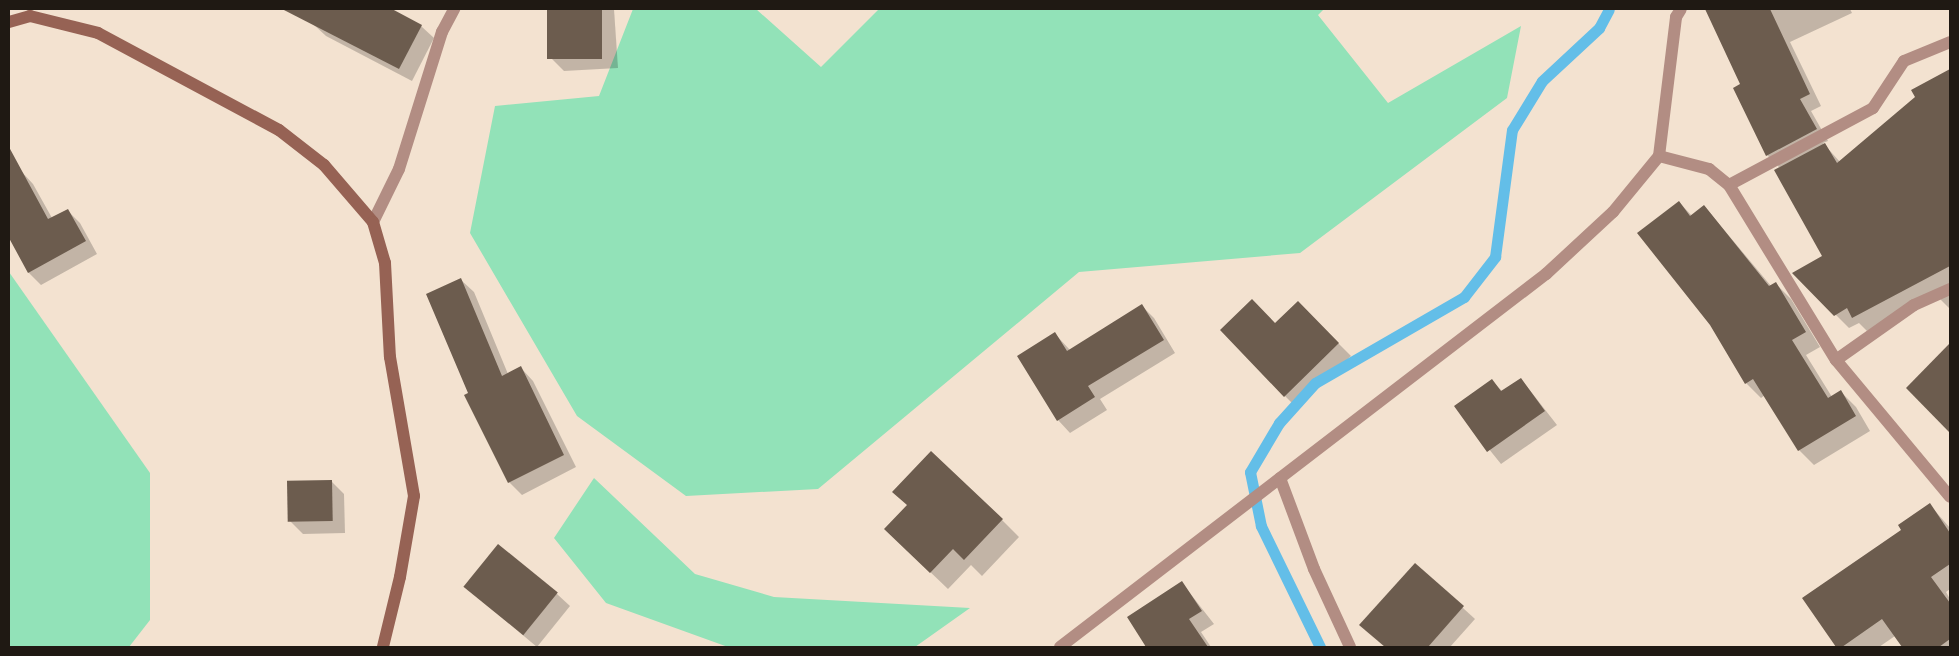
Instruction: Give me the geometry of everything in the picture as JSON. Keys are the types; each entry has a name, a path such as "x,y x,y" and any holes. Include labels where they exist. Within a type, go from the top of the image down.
{"street":[{"path":"373,222 399,169 442,32 454,9"},
{"path":"1060,647 1546,274 1613,212 1659,156 1676,17 1680,9"},
{"path":"9,22 30,16 98,33 279,130 324,165 373,222 385,264 390,357 414,496 400,577 383,647"},
{"path":"1729,185 1873,108 1904,61 1950,42"},
{"path":"1659,156 1709,169 1729,185 1836,360 1950,497"},
{"path":"1836,360 1914,305 1950,289"},
{"path":"1280,478 1314,569 1350,647"}],"green space":[{"path":"633,9 756,9 821,67 879,9 1324,9 1318,15 1388,103 1521,26 1507,98 1300,253 1079,272 818,489 686,496 577,416 470,233 495,106 599,96"},
{"path":"9,272 150,473 150,620 129,647 9,647"},
{"path":"594,478 695,574 774,597 970,608 915,647 728,647 606,603 554,538"}],"building":[{"path":"282,9 392,9 422,25 399,69"},
{"path":"547,9 602,9 602,59 547,59"},
{"path":"1705,9 1770,9 1810,94 1800,99 1817,129 1766,156 1733,88 1740,84"},
{"path":"1950,69 1950,266 1852,318 1847,308 1834,316 1792,273 1822,256 1774,170 1825,143 1837,163 1915,97 1911,90"},
{"path":"9,147 48,219 68,209 86,241 28,273 9,238"},
{"path":"1679,201 1690,216 1704,205 1769,286 1776,282 1806,332 1792,340 1828,398 1841,390 1856,416 1798,451 1753,379 1745,384 1710,325 1637,233"},
{"path":"461,278 502,376 521,366 564,455 508,483 464,395 468,393 426,294"},
{"path":"1252,299 1275,323 1298,301 1339,343 1284,397 1220,330"},
{"path":"1142,304 1164,340 1088,386 1095,397 1057,421 1017,356 1055,332 1067,351"},
{"path":"1950,343 1950,433 1906,388"},
{"path":"1521,378 1545,411 1487,452 1454,406 1492,379 1501,391"},
{"path":"931,451 1003,519 964,560 953,549 930,573 884,529 907,505 892,492"},
{"path":"332,480 333,521 288,522 287,481"},
{"path":"1930,503 1950,533 1950,564 1931,577 1950,603 1950,639 1939,647 1902,647 1882,619 1842,647 1836,647 1802,598 1901,530 1898,525"},
{"path":"498,544 558,592 523,635 463,587"},
{"path":"1415,563 1464,606 1428,647 1385,647 1359,625"},
{"path":"1182,581 1202,611 1189,619 1208,647 1146,647 1127,617"}],"waterway":[{"path":"1320,647 1261,526 1250,472 1279,423 1315,383 1464,297 1495,257 1512,130 1542,81 1599,28 1609,9"}]}
